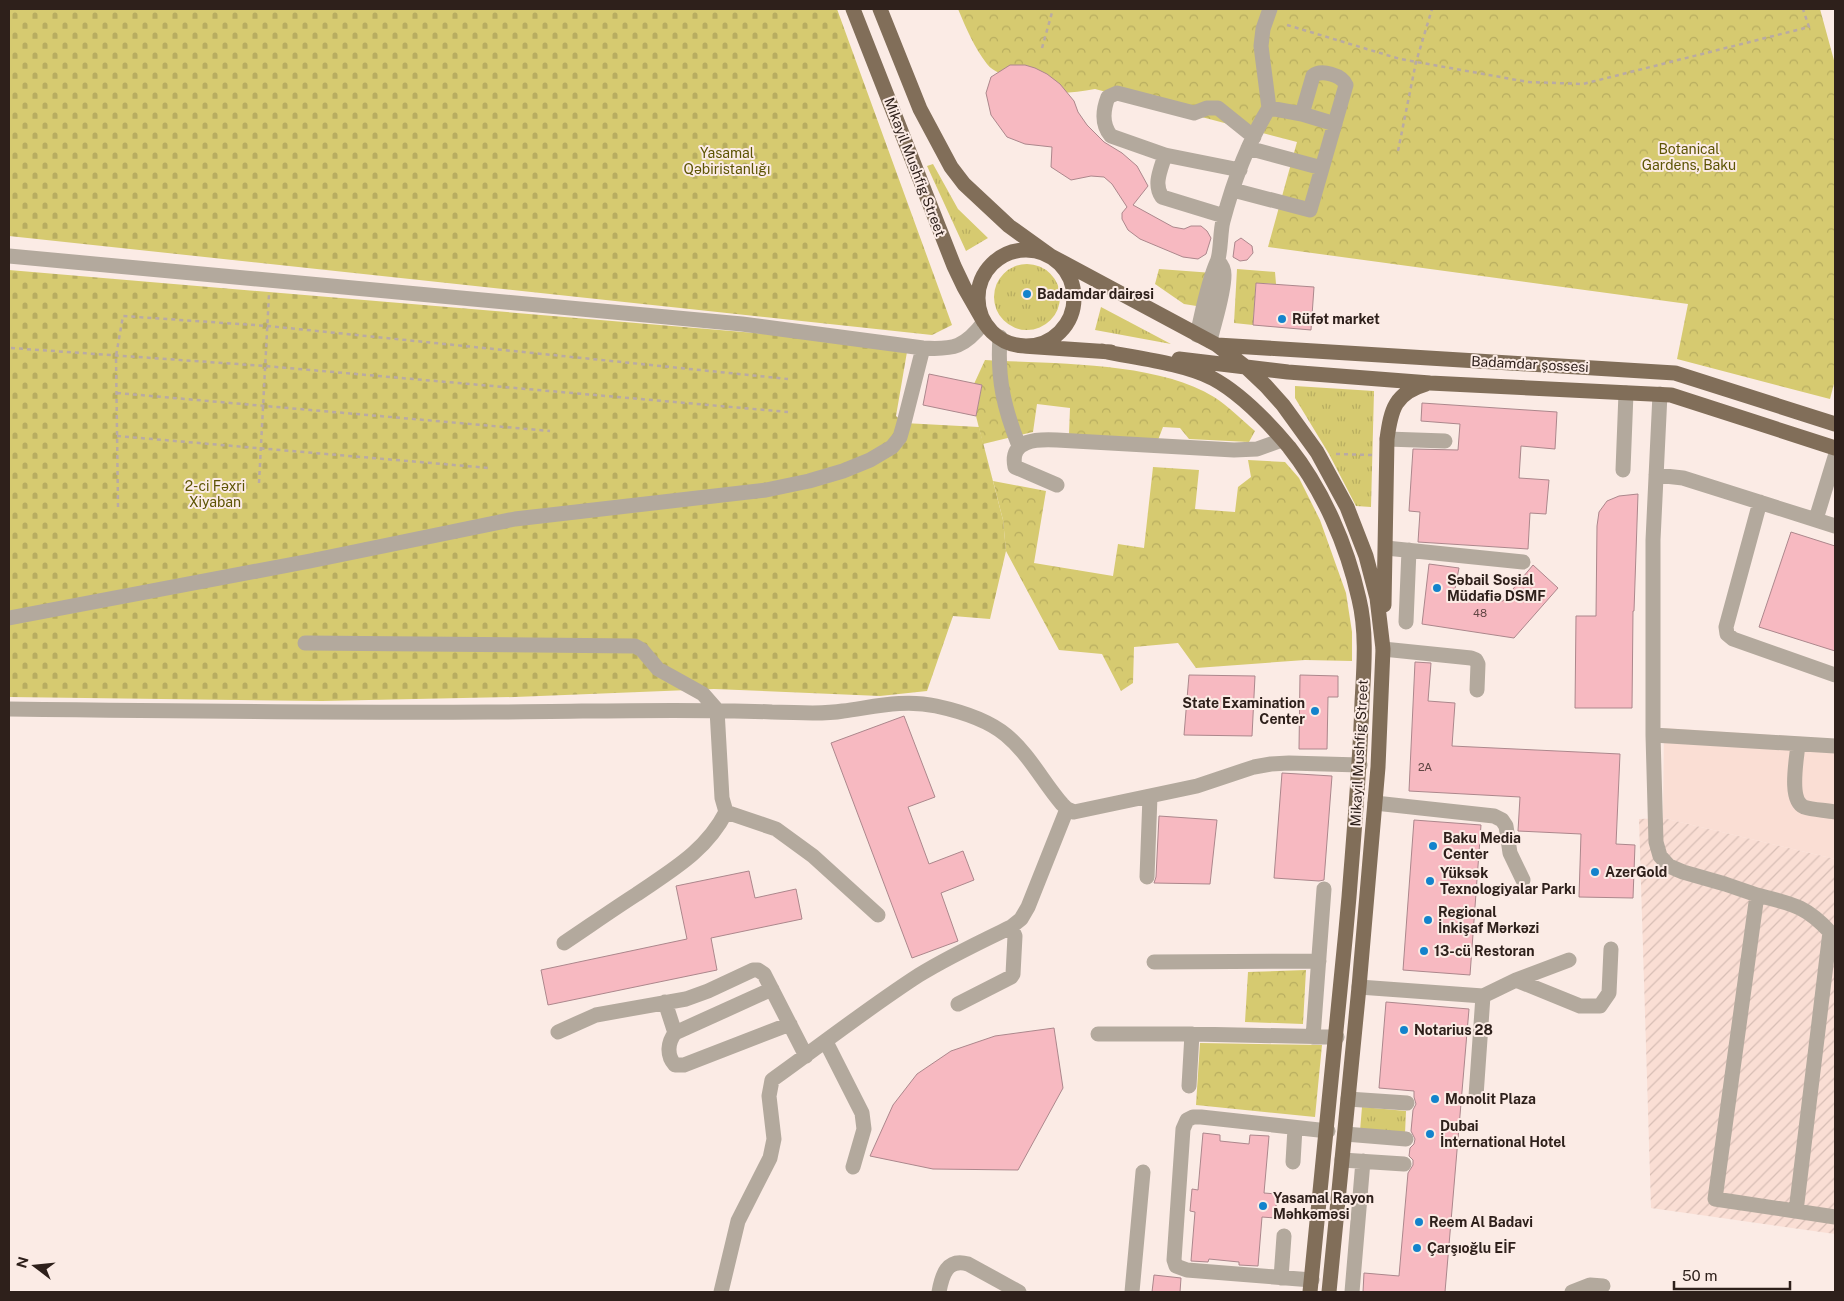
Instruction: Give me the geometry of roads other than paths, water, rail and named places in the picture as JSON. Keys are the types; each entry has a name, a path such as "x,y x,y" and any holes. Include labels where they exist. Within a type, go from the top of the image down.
{"main road":[{"name":"Mikayil Mushfig Street","path":"853,9 954,266 984,322"},
{"name":"Mikayil Mushfig Street","path":"880,9 920,108 950,167 964,184 1009,226 1051,256 1208,341 1247,368 1266,386 1302,430 1317,452 1346,507 1373,580 1383,649 1375,803 1329,1292"},
{"path":"1023,346 1039,344 1053,337 1065,326 1072,312 1074,296 1071,280 1063,267 1051,256 1036,250 1020,250 1005,254 992,263 983,276 978,291 979,307 984,322 994,334 1008,342 1023,346 1102,351"},
{"name":"Badamdar şossesi","path":"1208,341 1661,371 1686,376 1835,424"},
{"name":"Mikayil Mushfig Street","path":"1102,351 1172,366 1212,378 1237,395 1282,440 1316,486 1330,515 1349,564 1360,600 1364,628 1360,765 1337,1037 1311,1286"},
{"name":"Badamdar şossesi","path":"1102,351 1247,368 1430,382 1660,394 1682,398 1835,448"},
{"path":"1660,394 1661,371"},
{"path":"1383,649 1390,418 1398,400 1412,389 1430,382"}],"lane":[{"path":"1208,341 1219,307 1224,276 1223,268 1218,261 1220,232 1224,216 1251,142 1269,108 1261,46 1263,29 1270,9"},
{"path":"1233,190 1310,210 1346,85 1341,78 1320,72 1316,73 1313,76 1302,114"},
{"path":"1240,170 1165,154 1112,136 1104,123 1108,97 1117,93 1194,113 1207,108 1218,108 1251,142 1322,168"},
{"path":"1269,108 1302,114 1335,124"},
{"path":"1165,154 1158,177 1159,192 1162,197 1224,216"},
{"path":"9,256 742,324 923,348 941,349 957,347 976,333 984,322"},
{"path":"1000,337 998,358 1001,385 1007,414 1019,446"},
{"path":"9,618 310,561 515,519 766,490 809,482 870,460 892,447 900,437 923,348"},
{"path":"1623,470 1626,393"},
{"path":"1660,394 1653,540 1652,735 1654,819 1656,842 1660,856 1668,866 1683,872 1799,906 1816,917 1833,933 1796,1211"},
{"path":"1057,485 1015,467 1013,461 1019,446 1039,439 1234,450 1257,449 1282,440"},
{"path":"1388,439 1445,441"},
{"path":"1816,519 1835,457"},
{"path":"1656,475 1683,478 1835,526"},
{"path":"1760,502 1726,627 1727,634 1732,639 1835,675"},
{"path":"1386,548 1523,562"},
{"path":"1406,622 1409,550"},
{"path":"305,643 635,646 642,650 658,669 703,694 717,710 722,798 726,812 715,830 688,859 564,943"},
{"path":"1383,649 1476,660 1478,664 1477,690"},
{"path":"9,709 328,712 717,710 811,713 841,712 881,704 909,703 934,705 960,713 1005,734 1018,746 1067,809 1074,812 1197,786 1247,769 1271,764 1360,765"},
{"path":"1652,735 1835,746"},
{"path":"1798,744 1794,792 1797,800 1804,807 1835,812"},
{"path":"1147,876 1150,796"},
{"path":"1375,803 1494,816 1502,820 1506,826 1510,853 1523,880"},
{"path":"721,1292 738,1220 770,1158 774,1139 769,1096 772,1080 826,1042 845,1026 921,974 1011,927 1021,919 1028,907 1067,809"},
{"path":"726,812 776,829 813,856 878,915"},
{"path":"1313,1036 1324,889"},
{"path":"1758,895 1715,1199 1835,1217"},
{"path":"958,1004 1014,974 1015,936 1011,927"},
{"path":"1516,980 1580,1006 1600,1006 1609,993 1611,949"},
{"path":"1359,987 1483,996 1516,980 1569,960"},
{"path":"1154,962 1319,961"},
{"path":"558,1032 596,1015 686,999 753,970 758,970 764,974 806,1056"},
{"path":"772,989 675,1033 670,1044 669,1056 674,1065 680,1066 790,1024"},
{"path":"1476,1096 1483,996"},
{"path":"665,1002 675,1033"},
{"path":"1098,1034 1337,1037"},
{"path":"1189,1086 1192,1034"},
{"path":"826,1042 862,1113 864,1129 854,1166"},
{"path":"1348,1099 1407,1103"},
{"path":"1311,1286 1281,1278 1187,1270 1176,1266 1174,1260 1183,1129 1187,1120 1201,1117 1328,1131"},
{"path":"1293,1162 1295,1128"},
{"path":"1345,1134 1406,1139"},
{"path":"1342,1160 1404,1164"},
{"path":"1352,1292 1363,1161"},
{"path":"1132,1292 1143,1172"},
{"path":"1281,1278 1284,1236"},
{"path":"939,1292 948,1268 953,1263 960,1261 1019,1292"},
{"path":"1572,1292 1590,1285 1603,1286"}],"place":[{"name":"Badamdar dairəsi","path":"1027,294"},
{"name":"Rüfət market","path":"1282,319"},
{"name":"Səbail Sosial Müdafiə DSMF","path":"1437,588"},
{"name":"State Examination Center","path":"1315,711"},
{"name":"Baku Media Center","path":"1433,846"},
{"name":"AzerGold","path":"1595,872"},
{"name":"Yüksək Texnologiyalar Parkı","path":"1430,881"},
{"name":"Regional İnkişaf Mərkəzi","path":"1428,920"},
{"name":"13-cü Restoran","path":"1424,951"},
{"name":"Notarius 28","path":"1404,1030"},
{"name":"Monolit Plaza","path":"1435,1099"},
{"name":"Dubai İnternational Hotel","path":"1430,1134"},
{"name":"Yasamal Rayon Məhkəməsi","path":"1263,1206"},
{"name":"Reem Al Badavi","path":"1419,1222"},
{"name":"Çarşıoğlu EİF","path":"1417,1248"}],"park label":[{"name":"Botanical Gardens, Baku","path":"1689,158"},
{"name":"Yasamal Qəbiristanlığı","path":"727,162"},
{"name":"2-ci Fəxri Xiyaban","path":"215,494"}]}
